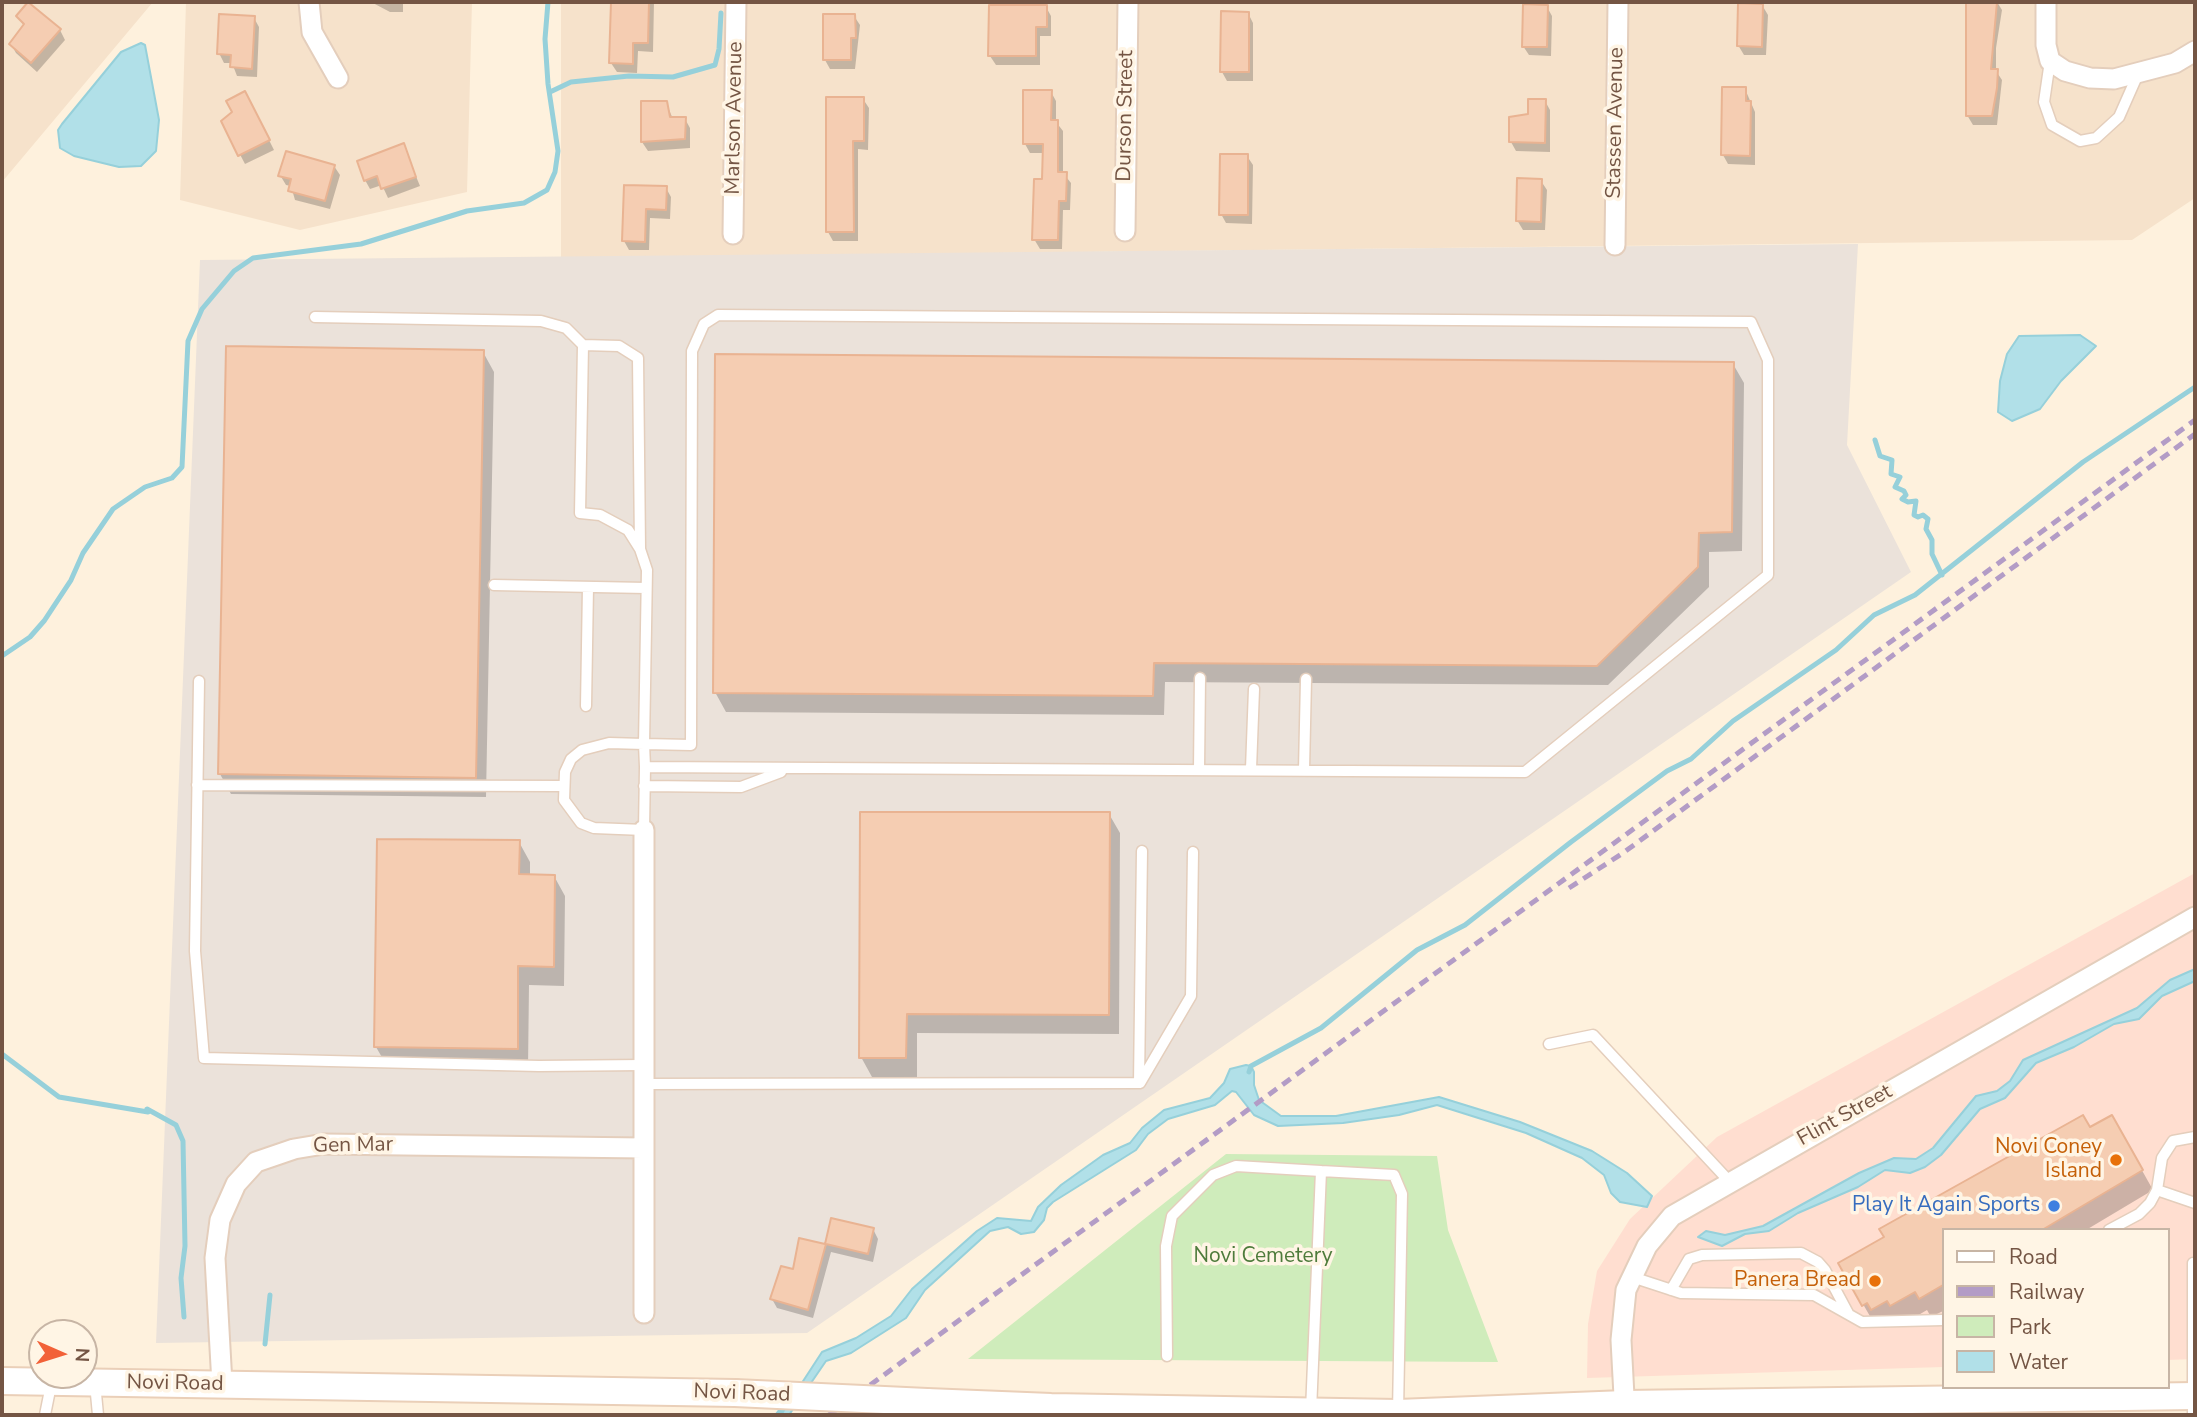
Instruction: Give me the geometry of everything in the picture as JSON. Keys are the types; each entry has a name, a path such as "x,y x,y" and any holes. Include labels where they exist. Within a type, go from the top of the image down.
{"main road":[{"name":"Novi Road","path":"2,1381 28,1382"},
{"name":"Novi Road","path":"98,1382 735,1393 1051,1411 1500,1413 1974,1397 2031,1402 2193,1402"}],"street":[{"path":"309,2 312,32 338,78"},
{"name":"Marlson Avenue","path":"733,234 736,2"},
{"name":"Durson Street","path":"1125,231 1128,2"},
{"name":"Stassen Avenue","path":"1615,244 1618,2"},
{"path":"2046,2 2046,45 2050,61 2065,71 2114,79 2175,63 2195,51"},
{"path":"644,830 644,1313"},
{"name":"Flint Street","path":"1625,1410 1621,1326 1631,1276 1647,1246 1672,1216 2195,917"},
{"name":"Gen Mar","path":"222,1384 215,1258 220,1220 236,1184 256,1162 294,1149 324,1144 643,1149"}],"lane":[{"path":"2050,61 2044,102 2052,125 2080,141 2096,138 2119,117 2138,74"},
{"path":"583,345 580,513 600,515 620,523 635,539 647,570 646,588 645,744 645,767 644,830 594,828 581,822 564,800 562,786 571,760 582,750 595,744 645,744 691,745 692,351 704,324 718,315 1751,322 1768,360 1768,575 1525,772 645,767"},
{"path":"315,317 541,321 566,328 583,345 619,345 638,358 640,549"},
{"path":"494,585 646,588"},
{"path":"586,706 588,587"},
{"path":"1199,769 1200,678"},
{"path":"1304,770 1306,679"},
{"path":"199,681 195,951 204,1058 525,1066 643,1075 1139,1083"},
{"path":"1251,769 1254,689"},
{"path":"644,786 741,787 789,769"},
{"path":"197,785 562,786"},
{"path":"1139,1083 1142,851"},
{"path":"1139,1083 1191,996 1193,852"},
{"path":"1549,1044 1592,1035 1729,1181"},
{"path":"2113,1228 2138,1214 2150,1203 2157,1190 2162,1158 2173,1141 2195,1138"},
{"path":"1167,1356 1166,1245 1172,1216 1213,1175 1236,1166 1394,1175 1402,1194 1383,1413"},
{"path":"1311,1412 1321,1171"},
{"path":"2157,1190 2195,1203"},
{"path":"1671,1290 1689,1259 1702,1255 1801,1253 1818,1262 1825,1270 1849,1315"},
{"path":"2193,1263 2193,1402"},
{"path":"1631,1276 1681,1293 1814,1295 1862,1322 1941,1320"},
{"path":"45,1415 50,1389"},
{"path":"96,1389 98,1415"}],"shaded area":[{"path":"2,2 153,2 2,182"},
{"path":"186,2 472,2 467,192 300,230 180,200"},
{"path":"561,2 2195,2 2195,198 2132,240 561,258"},
{"path":"1858,244 1847,445 1911,572 807,1333 156,1343 200,260"},
{"path":"2195,873 2195,1359 2169,1360 2169,1228 1941,1228 1941,1367 1587,1378 1588,1324 1597,1271 1630,1219 1717,1137"}],"green space":[{"name":"Novi Cemetery","path":"1226,1154 1437,1156 1448,1230 1498,1362 968,1359"}],"water":[{"path":"141,43 145,45 159,120 156,151 141,166 119,167 74,156 60,148 58,130 62,124 121,52"},
{"path":"2080,335 2096,346 2061,381 2040,409 2012,421 1998,412 2000,381 2007,354 2019,336"},
{"path":"2195,969 2195,981 2162,996 2139,1019 2114,1024 2074,1047 2036,1063 2005,1098 1980,1109 1941,1155 1925,1167 1910,1173 1885,1170 1858,1187 1798,1213 1769,1231 1745,1234 1722,1246 1698,1237 1706,1231 1725,1235 1763,1226 1859,1173 1894,1158 1916,1159 1933,1148 1976,1096 1997,1091 2010,1081 2023,1060 2137,1008 2170,980"},
{"path":"1251,1066 1254,1072 1254,1085 1259,1100 1281,1116 1336,1116 1439,1097 1520,1122 1592,1151 1627,1173 1652,1196 1647,1207 1620,1202 1611,1193 1604,1175 1582,1158 1526,1133 1437,1105 1399,1115 1343,1123 1278,1126 1254,1115 1236,1092 1232,1091 1215,1105 1168,1119 1148,1134 1136,1150 1053,1202 1034,1232 1021,1234 1008,1227 990,1231 925,1290 906,1318 851,1353 826,1361 789,1415 781,1415 822,1352 856,1338 891,1316 912,1289 977,1231 997,1218 1031,1221 1038,1207 1061,1185 1103,1155 1130,1143 1142,1128 1164,1110 1210,1098 1224,1083 1230,1069"}],"building":[{"path":"28,2 61,29 31,63 9,44 24,24 16,16"},
{"path":"611,2 649,2 648,43 633,43 633,64 609,63"},
{"path":"1966,2 1997,2 1991,69 1998,69 1992,116 1966,116"},
{"path":"1738,3 1763,4 1762,47 1737,46"},
{"path":"1523,4 1548,5 1547,47 1522,47"},
{"path":"989,5 1047,5 1047,27 1036,27 1036,56 988,56"},
{"path":"1221,11 1249,12 1249,72 1220,72"},
{"path":"219,14 255,16 252,69 230,67 231,55 217,54"},
{"path":"823,14 855,14 856,38 851,38 851,60 823,60"},
{"path":"1722,87 1746,87 1746,101 1751,101 1750,156 1721,155"},
{"path":"1023,90 1052,90 1051,120 1058,120 1058,172 1067,172 1066,201 1059,201 1058,240 1032,240 1034,179 1042,179 1043,144 1023,144"},
{"path":"245,91 270,140 238,156 221,121 232,112 226,101"},
{"path":"826,97 864,97 864,141 853,141 854,232 826,232"},
{"path":"1528,99 1546,99 1545,143 1509,142 1509,117 1528,114"},
{"path":"641,101 667,101 670,117 686,117 685,139 641,142"},
{"path":"404,143 416,177 381,189 377,176 364,181 357,161"},
{"path":"286,151 335,165 325,201 288,191 291,179 278,176"},
{"path":"1220,154 1248,154 1248,215 1219,215"},
{"path":"1517,178 1542,179 1541,222 1516,221"},
{"path":"624,185 667,186 666,210 646,209 645,242 622,241"},
{"path":"226,346 484,350 476,778 218,774"},
{"path":"715,354 1734,362 1732,532 1699,533 1698,567 1597,666 1154,663 1153,696 713,693"},
{"path":"860,812 1110,812 1109,1015 907,1014 906,1058 859,1058"},
{"path":"377,839 520,840 519,874 555,875 554,967 518,966 518,1049 374,1047"},
{"path":"2083,1115 2090,1127 2112,1115 2143,1170 2045,1228 1941,1228 1941,1286 1919,1299 1915,1292 1890,1306 1887,1301 1871,1310 1867,1303 1862,1306 1838,1263 1884,1237 1879,1229"},
{"path":"831,1218 874,1228 868,1254 826,1244 808,1310 770,1299 781,1266 793,1269 799,1238 825,1244"}],"waterway":[{"path":"2,656 30,637 44,621 71,580 83,553 113,509 145,487 172,478 182,467 188,341 202,309 234,271 253,258 361,244 467,211 524,203 547,190 555,172 558,151 548,84 545,39 548,2"},
{"path":"550,92 571,82 629,76 673,77 715,65 719,49 721,13"},
{"path":"1249,1072 1251,1066 1321,1028 1417,950 1465,925 1667,771 1691,759 1733,721 1836,650 1874,615 1915,595 2083,462 2195,387"},
{"path":"1875,440 1880,456 1892,460 1891,474 1900,477 1895,487 1904,491 1906,495 1902,499 1908,502 1916,501 1914,515 1923,515 1928,519 1926,529 1932,540 1932,554 1942,575"},
{"path":"2,1054 59,1097 148,1112 147,1109 176,1125 183,1141 185,1246 181,1278 184,1317"},
{"path":"265,1344 270,1295"},
{"path":"777,1415 786,1404"}],"railway":[{"path":"829,1415 2195,420"},
{"path":"1569,888 1623,853 2195,434"}],"place":[{"name":"Novi Coney Island","path":"2116,1160"},
{"name":"Play It Again Sports","path":"2054,1206"},
{"name":"Panera Bread","path":"1875,1281"}]}
